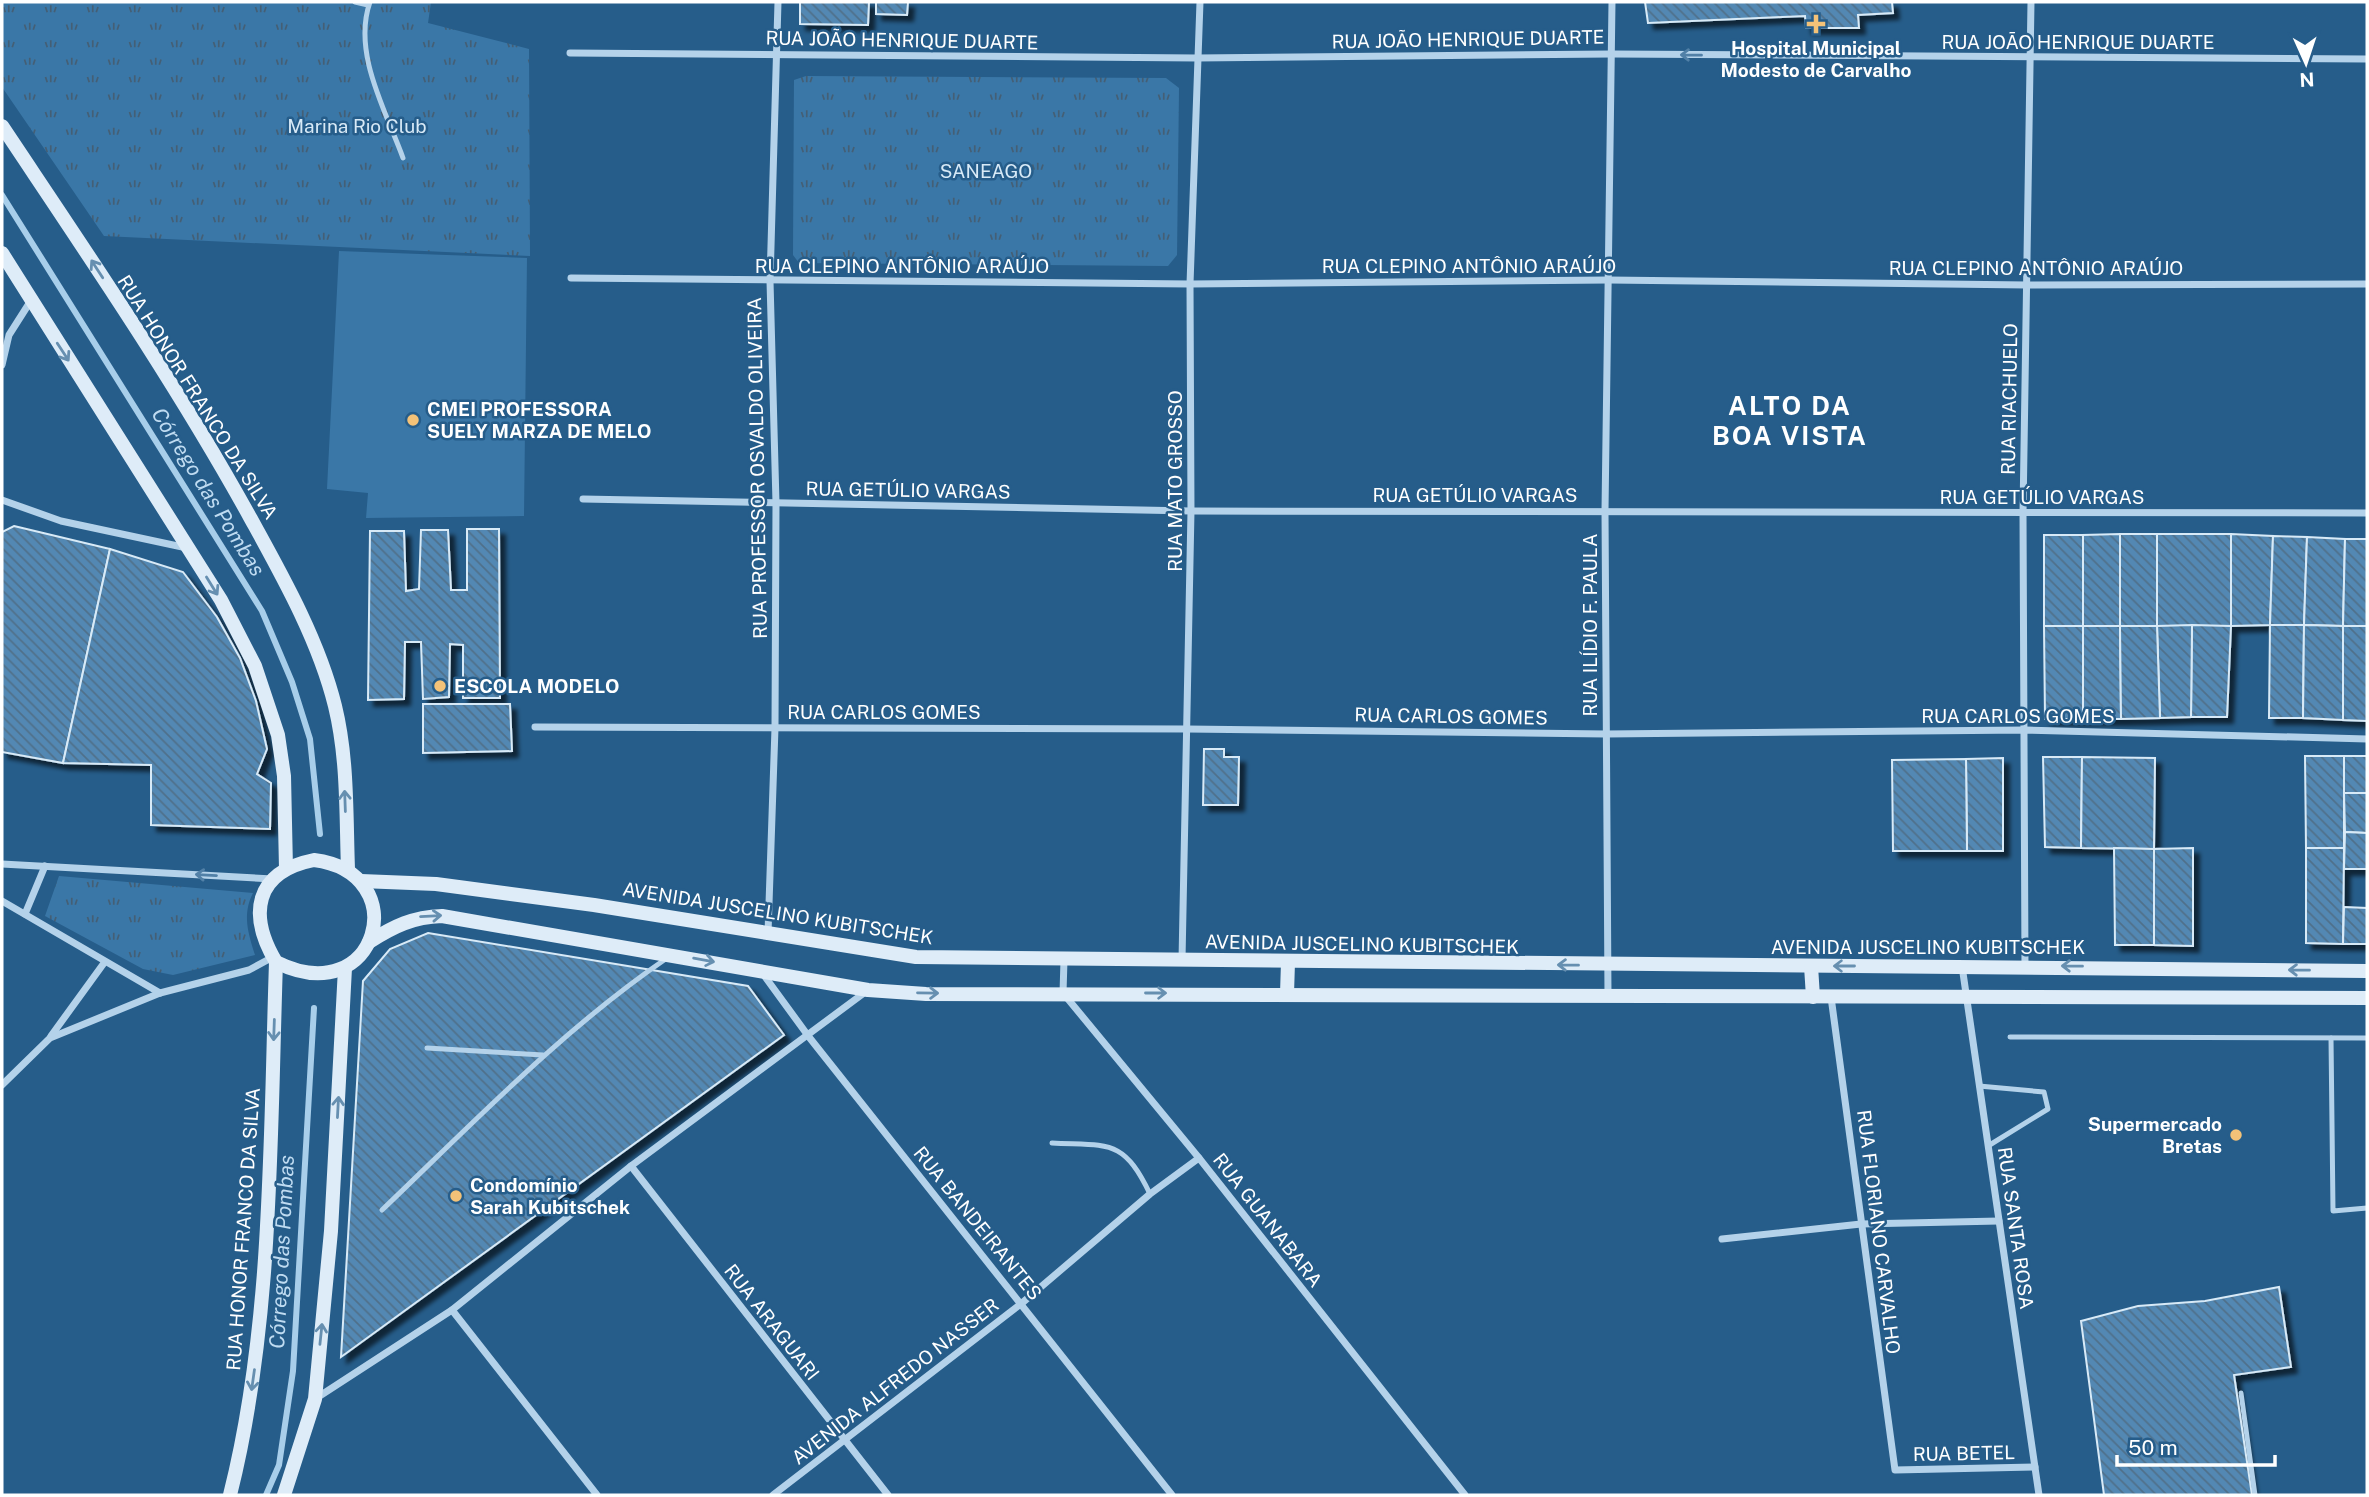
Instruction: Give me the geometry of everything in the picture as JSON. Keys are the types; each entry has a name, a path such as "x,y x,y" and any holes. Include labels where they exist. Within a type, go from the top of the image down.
{"street":[{"name":"RUA PROFESSOR OSVALDO OLIVEIRA","path":"768,934 775,728 776,503 770,281 778,2"},
{"name":"RUA MATO GROSSO","path":"1182,961 1192,511 1190,284 1200,2"},
{"name":"RUA ILÍDIO F. PAULA","path":"1608,995 1605,511 1612,2"},
{"name":"RUA RIACHUELO","path":"2025,966 2023,513 2031,2"},
{"name":"RUA JOÃO HENRIQUE DUARTE","path":"570,53 1197,58 1612,54 2367,60"},
{"name":"RUA HONOR FRANCO DA SILVA","path":"2,126 216,456 293,600 315,650 335,707 343,762 348,869"},
{"path":"2,253 30,302 188,548 255,666 269,701 284,776 286,869"},
{"name":"RUA CLEPINO ANTÔNIO ARAÚJO","path":"571,278 1190,284 1609,280 2027,285 2367,284"},
{"path":"2,365 9,335 30,302"},
{"name":"RUA GETÚLIO VARGAS","path":"583,499 1192,511 2367,513"},
{"path":"2,500 61,520 188,548"},
{"name":"RUA CARLOS GOMES","path":"535,727 1187,729 1606,734 2026,730 2367,738"},
{"path":"369,942 374,911 370,895 361,881 348,869 332,862 314,860 286,869 274,879 263,895 259,927 274,960 307,975 327,975 345,968 355,961 369,942 395,925 417,917 442,916 867,990 926,994 2367,998"},
{"path":"2,864 274,879"},
{"path":"25,914 45,866"},
{"name":"AVENIDA JUSCELINO KUBITSCHEK","path":"361,881 436,884 594,905 916,957 2367,971"},
{"path":"2,901 160,993"},
{"name":"RUA HONOR FRANCO DA SILVA","path":"230,1495 244,1438 257,1352 270,1143 274,960"},
{"path":"50,1038 160,993 249,970 274,960"},
{"path":"1063,993 1064,960"},
{"path":"2,1085 50,1038 104,962"},
{"path":"1287,962 1287,994"},
{"path":"1811,966 1813,997"},
{"name":"RUA SANTA ROSA","path":"1962,966 2039,1495"},
{"path":"289,1492 315,1399 331,1231 345,968"},
{"name":"RUA BANDEIRANTES","path":"761,970 808,1037 1172,1495"},
{"path":"315,1399 453,1310 631,1166 808,1037 867,990"},
{"name":"RUA GUANABARA","path":"1063,993 1199,1158 1465,1495"},
{"name":"RUA FLORIANO CARVALHO","path":"1831,997 1895,1470"},
{"name":"AVENIDA ALFREDO NASSER","path":"773,1495 1022,1303 1150,1194 1199,1158"},
{"name":"RUA ARAGUARI","path":"631,1166 888,1495"},
{"path":"1723,1239 1861,1224 1999,1221"},
{"path":"453,1310 597,1495"},
{"name":"RUA BETEL","path":"1895,1470 2035,1467"}],"lane":[{"path":"355,2 369,3 364,27 365,52 403,159"},
{"path":"383,1210 543,1055 611,996 672,954"},
{"path":"2010,1037 2367,1038"},
{"path":"2331,1038 2333,1212 2367,1208"},
{"path":"427,1048 543,1055"},
{"path":"1979,1086 2044,1092 2048,1109 1988,1146"},
{"path":"1052,1143 1112,1147 1133,1162 1150,1194"},
{"path":"2241,1393 2255,1495"}],"green space":[{"name":"Marina Rio Club","path":"2,2 431,2 428,23 529,49 530,256 104,236 2,87"},
{"name":"SANEAGO","path":"806,76 1166,78 1179,88 1177,255 1168,266 799,263 793,255 794,80"},
{"path":"339,251 527,258 524,516 366,518 368,493 327,489"},
{"path":"59,876 253,893 247,916 255,955 173,975 143,969 45,916"}],"building":[{"path":"800,2 869,2 868,25 800,24"},
{"path":"876,2 908,2 907,15 876,14"},
{"path":"1645,2 1892,2 1893,13 1858,15 1859,28 1806,28 1805,16 1648,23"},
{"path":"14,526 110,549 63,763 2,752 2,532"},
{"path":"467,529 499,529 500,698 463,698 463,645 450,644 449,697 423,699 421,642 405,642 404,699 368,700 370,531 404,531 406,591 419,589 421,530 448,530 451,590 467,590"},
{"path":"2120,534 2157,534 2157,626 2120,626"},
{"path":"2120,534 2120,626 2083,626 2083,535"},
{"path":"2157,534 2231,534 2231,626 2157,626"},
{"path":"2231,534 2273,536 2270,625 2231,626"},
{"path":"2044,535 2083,535 2083,626 2044,626"},
{"path":"2273,536 2307,537 2304,625 2270,625"},
{"path":"2307,537 2345,539 2343,626 2304,625"},
{"path":"2345,539 2367,539 2367,626 2343,626"},
{"path":"110,549 183,572 217,617 240,658 256,701 267,749 257,774 271,783 270,829 151,825 151,765 63,763"},
{"path":"2192,625 2231,626 2227,717 2191,717"},
{"path":"2192,625 2191,717 2160,718 2157,626"},
{"path":"2270,625 2304,625 2303,718 2269,718"},
{"path":"2304,625 2343,626 2343,720 2303,718"},
{"path":"2044,626 2083,626 2083,719 2045,719"},
{"path":"2083,626 2120,626 2121,719 2083,719"},
{"path":"2120,626 2157,626 2160,718 2121,719"},
{"path":"2343,626 2367,626 2367,721 2343,720"},
{"path":"423,704 510,704 512,751 423,753"},
{"path":"1204,749 1224,749 1224,757 1239,757 1238,805 1203,805"},
{"path":"2305,756 2344,756 2344,848 2306,848"},
{"path":"2344,756 2367,756 2367,793 2344,793"},
{"path":"2043,757 2082,757 2081,848 2045,847"},
{"path":"2082,757 2155,758 2154,849 2081,848"},
{"path":"2003,758 2003,851 1967,851 1966,759"},
{"path":"1966,759 1967,851 1893,851 1892,760"},
{"path":"2344,793 2367,793 2367,833 2345,832"},
{"path":"2345,832 2367,833 2367,869 2344,869"},
{"path":"2114,848 2154,849 2154,945 2115,945"},
{"path":"2193,848 2193,946 2154,945 2154,849"},
{"path":"2306,848 2344,848 2343,944 2306,943"},
{"path":"2344,907 2367,908 2367,944 2343,944"},
{"name":"Condomínio Sarah Kubitschek","path":"428,933 748,986 784,1035 341,1357 363,981 390,949"},
{"path":"2279,1287 2291,1367 2234,1375 2252,1495 2104,1495 2081,1321 2138,1306 2205,1301"}],"waterway":[{"name":"Córrego das Pombas","path":"2,195 262,611 292,682 310,739 320,834"},
{"name":"Córrego das Pombas","path":"266,1495 279,1465 293,1371 314,1008"}],"place":[{"name":"Hospital Municipal Modesto de Carvalho","path":"1816,24"},
{"name":"CMEI PROFESSORA SUELY MARZA DE MELO","path":"413,420"},
{"name":"ESCOLA MODELO","path":"440,686"},
{"name":"Supermercado Bretas","path":"2236,1135"},
{"name":"Condomínio Sarah Kubitschek","path":"456,1196"}],"district":[{"name":"ALTO DA BOA VISTA","path":"1790,421"}]}
